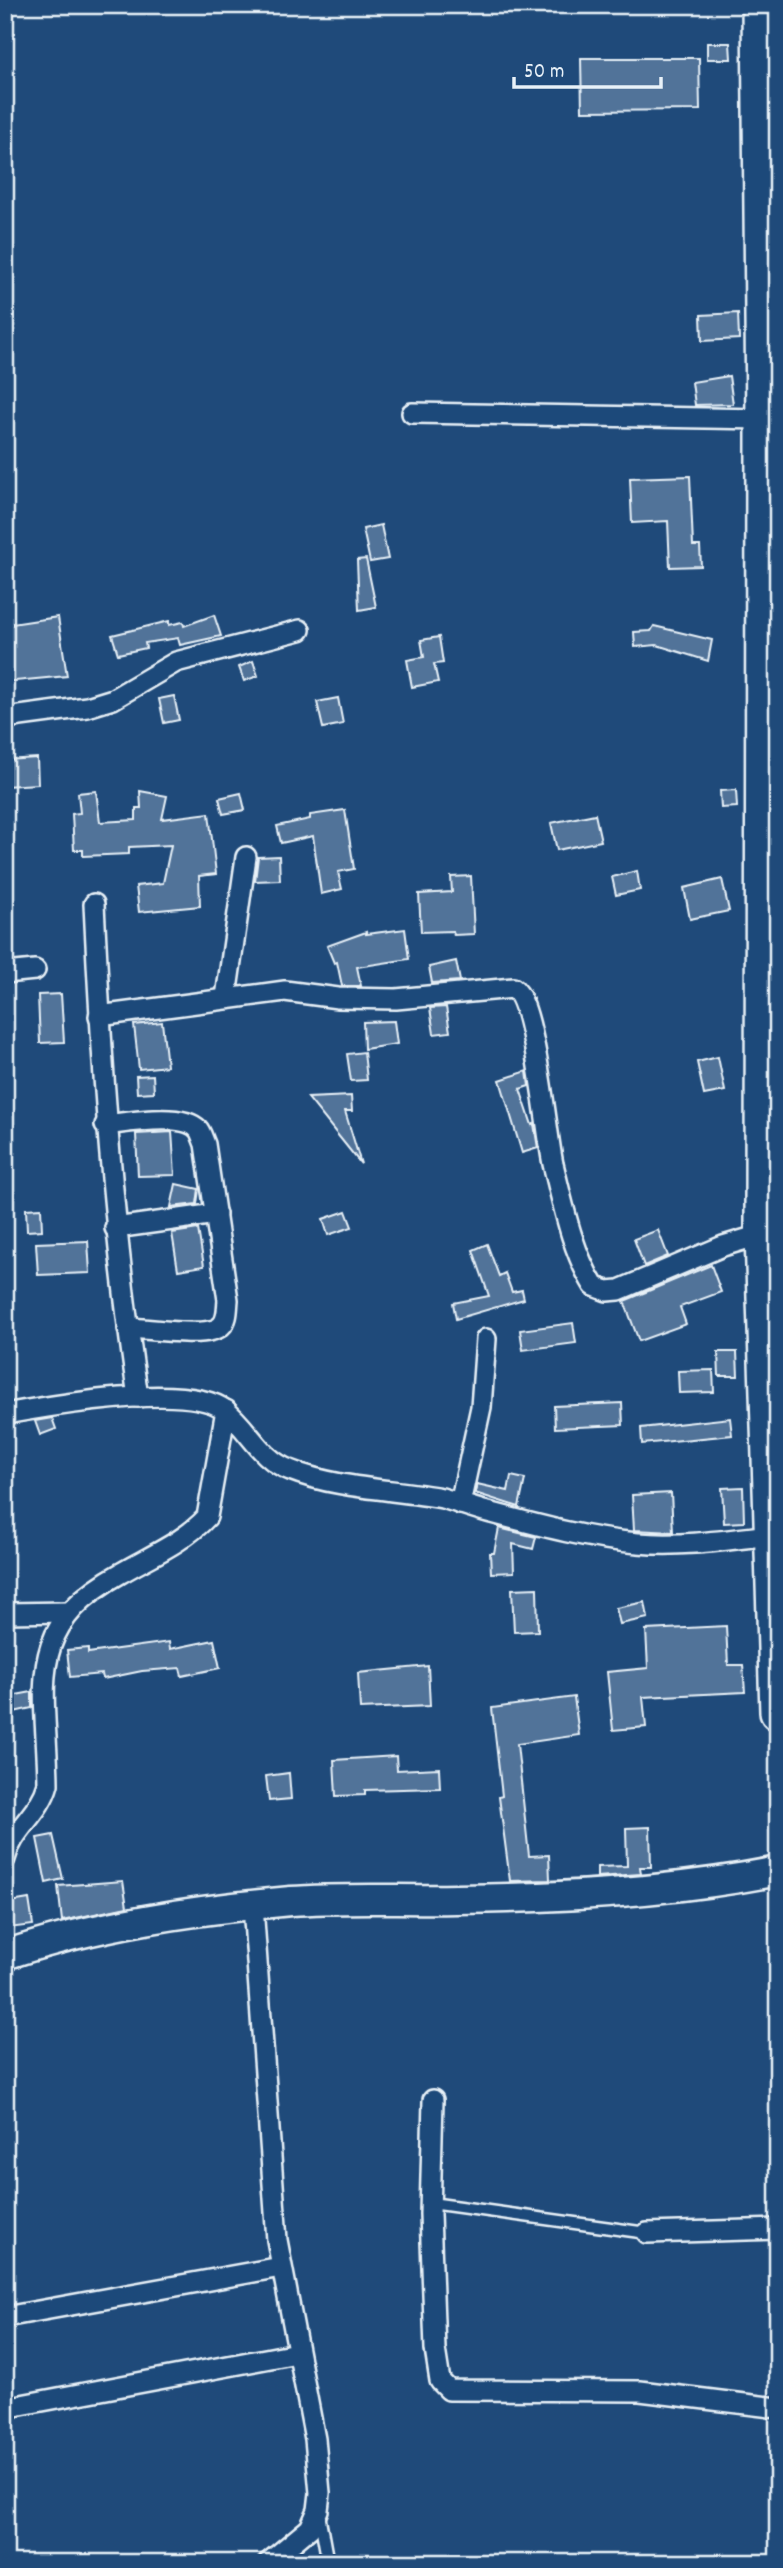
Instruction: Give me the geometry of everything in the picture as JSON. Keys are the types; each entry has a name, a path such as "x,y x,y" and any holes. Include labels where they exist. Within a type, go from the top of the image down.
{"highway":[{"path":"760,5 764,419 763,1234 778,1712"}],"street":[{"path":"412,413 764,419"},
{"path":"5,718 87,707 113,699 176,662 300,630"},
{"path":"226,998 246,857"},
{"path":"94,904 105,1125 115,1228 138,1397"},
{"path":"5,973 35,970"},
{"path":"99,1016 285,991 338,998 396,999 513,988 519,992 529,1017 554,1164 572,1235 594,1286 607,1291 619,1290 723,1246 763,1234"},
{"path":"105,1125 168,1120 187,1122 198,1129 205,1144 228,1300 227,1316 220,1327 194,1333 128,1328"},
{"path":"115,1228 216,1214"},
{"path":"460,1504 481,1407 486,1339"},
{"path":"5,1414 80,1401 138,1397 199,1400 226,1410 258,1449 288,1470 315,1478 460,1504 558,1529 638,1544 672,1544 771,1535"},
{"path":"5,1859 9,1844 43,1801 48,1784 45,1659 53,1637 70,1612 108,1580 176,1542 207,1517 226,1410"},
{"path":"5,1613 70,1612"},
{"path":"5,1955 88,1931 253,1906 306,1901 569,1895 680,1886 778,1871"},
{"path":"253,1906 257,2000 281,2267 320,2470 318,2510 310,2528 268,2563"},
{"path":"433,2101 431,2203 435,2349 437,2371 443,2387 449,2390 478,2392 640,2391 778,2408"},
{"path":"647,2233 778,2229"},
{"path":"5,2317 281,2267"},
{"path":"5,2408 297,2353"}],"lane":[{"path":"431,2203 647,2233"},
{"path":"318,2510 328,2563"}],"building":[{"path":"707,43 730,43 731,59 707,59"},
{"path":"581,58 699,58 700,110 582,111"},
{"path":"738,313 739,339 702,341 701,315"},
{"path":"729,376 733,404 695,405 692,382"},
{"path":"690,476 693,546 700,546 701,566 670,567 668,521 632,523 630,478"},
{"path":"381,525 388,559 370,562 363,529"},
{"path":"366,559 376,607 359,610 357,560"},
{"path":"214,615 221,636 180,645 178,638 145,643 146,648 118,654 112,635 169,621 169,625 183,622 184,626"},
{"path":"58,617 67,676 5,682 5,625"},
{"path":"654,626 712,640 708,661 657,645 635,647 634,632 651,631"},
{"path":"439,637 443,663 434,664 438,682 412,687 407,660 424,657 421,640"},
{"path":"253,661 258,676 244,681 239,667"},
{"path":"174,696 179,720 164,723 159,699"},
{"path":"338,698 343,724 323,728 317,702"},
{"path":"37,758 38,784 5,786 5,760"},
{"path":"736,790 737,807 721,808 720,791"},
{"path":"96,791 100,822 136,820 136,808 141,808 140,791 167,796 162,819 209,813 216,874 199,876 200,906 139,912 136,886 163,883 171,845 129,847 129,854 83,856 83,850 74,850 72,814 80,813 78,793"},
{"path":"241,793 245,810 223,814 219,798"},
{"path":"345,810 354,869 338,872 342,889 321,894 313,836 281,843 277,826 310,819 310,815"},
{"path":"595,814 601,841 557,850 551,823"},
{"path":"279,856 280,880 255,881 258,857"},
{"path":"637,871 640,890 616,895 612,877"},
{"path":"471,876 474,934 454,935 453,931 421,932 419,894 452,892 451,877"},
{"path":"722,879 729,911 690,919 684,888"},
{"path":"405,929 409,959 357,967 361,986 342,986 337,962 334,963 327,946 366,932"},
{"path":"456,961 460,981 432,983 429,967"},
{"path":"61,994 64,1042 40,1043 38,995"},
{"path":"446,1007 450,1032 434,1034 430,1008"},
{"path":"394,1021 397,1044 364,1049 363,1022"},
{"path":"162,1022 167,1066 139,1069 134,1025"},
{"path":"364,1052 367,1080 351,1081 347,1054"},
{"path":"718,1057 725,1091 704,1095 697,1062"},
{"path":"527,1071 529,1086 520,1089 532,1125 534,1124 538,1148 522,1153 500,1080"},
{"path":"153,1075 154,1092 137,1093 136,1076"},
{"path":"351,1096 352,1111 345,1111 361,1164 308,1098"},
{"path":"172,1132 175,1175 138,1176 136,1134"},
{"path":"176,1184 199,1189 197,1204 171,1207"},
{"path":"41,1208 42,1230 27,1231 26,1209"},
{"path":"346,1211 352,1227 328,1235 323,1219"},
{"path":"198,1229 204,1266 178,1270 172,1233"},
{"path":"658,1230 668,1256 644,1266 634,1239"},
{"path":"88,1241 90,1273 38,1275 36,1243"},
{"path":"487,1244 499,1276 505,1273 512,1292 522,1290 524,1299 456,1319 453,1303 489,1296 473,1250"},
{"path":"711,1265 721,1292 680,1307 686,1324 639,1341 624,1301"},
{"path":"573,1323 576,1343 523,1350 520,1330"},
{"path":"718,1352 737,1352 738,1376 719,1376"},
{"path":"713,1370 714,1392 679,1393 678,1371"},
{"path":"622,1403 623,1425 555,1428 554,1406"},
{"path":"52,1418 56,1429 40,1435 35,1421"},
{"path":"730,1418 732,1435 642,1444 641,1428"},
{"path":"511,1476 525,1479 519,1507 475,1493 477,1484 508,1491"},
{"path":"743,1487 744,1522 724,1523 722,1488"},
{"path":"671,1493 673,1532 634,1530 632,1495"},
{"path":"499,1528 536,1537 533,1549 513,1544 514,1572 491,1573 490,1553 494,1553"},
{"path":"537,1588 538,1631 514,1632 512,1589"},
{"path":"645,1602 648,1618 620,1624 616,1608"},
{"path":"726,1626 728,1665 743,1665 745,1692 643,1697 646,1727 613,1730 607,1672 648,1668 646,1630"},
{"path":"214,1640 220,1668 182,1676 180,1668 142,1671 103,1679 102,1674 70,1677 67,1650 88,1648 88,1653 169,1642 170,1649"},
{"path":"428,1666 430,1706 360,1709 358,1673"},
{"path":"32,1692 32,1708 5,1714 5,1697"},
{"path":"574,1697 579,1735 517,1744 529,1856 549,1855 550,1880 510,1881 499,1797 502,1796 492,1708"},
{"path":"396,1756 397,1770 439,1768 440,1788 365,1790 365,1795 336,1796 334,1760"},
{"path":"289,1773 291,1799 269,1801 266,1776"},
{"path":"650,1827 651,1867 640,1867 641,1874 597,1877 597,1867 627,1866 626,1828"},
{"path":"53,1835 63,1879 46,1883 37,1838"},
{"path":"123,1881 127,1907 62,1921 58,1886"},
{"path":"29,1899 33,1925 9,1928 5,1903"}]}
